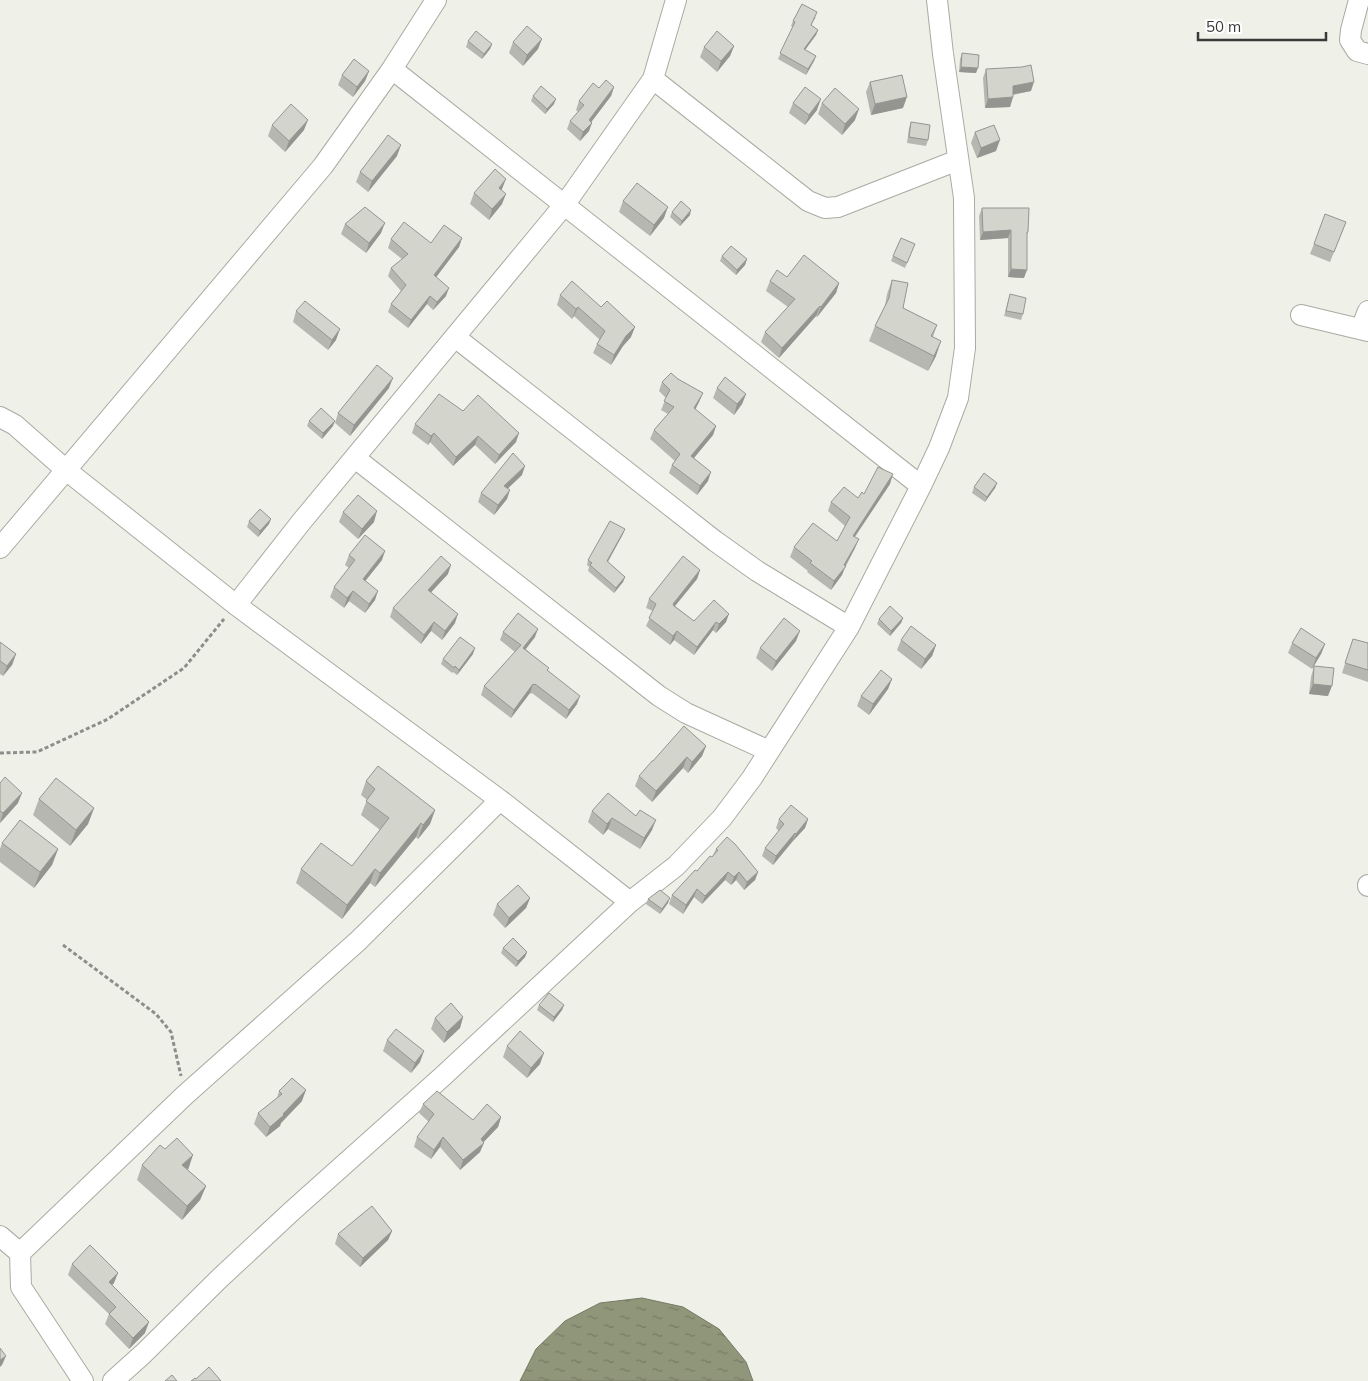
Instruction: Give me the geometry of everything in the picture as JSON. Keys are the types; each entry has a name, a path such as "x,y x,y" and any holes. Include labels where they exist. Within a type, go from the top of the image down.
{"street":[{"path":"0,548 323,166 392,69 436,0"},
{"path":"236,605 354,458 565,204 653,80 676,0"},
{"path":"113,1381 235,1264 630,902 676,866 722,818 769,751 849,627 921,486 939,448 958,398 965,348 964,198 937,0"},
{"path":"1359,0 1350,40 1362,53"},
{"path":"392,69 921,486"},
{"path":"653,80 808,201 825,208 838,207 958,160"},
{"path":"1301,315 1366,324"},
{"path":"455,337 715,542 757,571 849,627"},
{"path":"0,417 15,425 66,470 236,605 500,800 630,902"},
{"path":"354,458 659,696 686,713 769,751"},
{"path":"83,1381 21,1287 20,1253 185,1095 358,941 500,800"},
{"path":"0,1236 20,1253"}],"path":[{"path":"0,753 37,752 108,718 184,668 236,605"},
{"path":"63,945 156,1014 171,1032 185,1095"}],"water":[{"path":"642,1298 683,1307 719,1329 746,1362 753,1381 520,1381 536,1349 565,1321 600,1303"}],"building":[{"path":"802,4 817,12 811,25 818,30 804,49 816,56 808,69 780,53"},
{"path":"527,26 542,39 527,55 513,42"},
{"path":"476,31 492,44 484,54 468,41"},
{"path":"717,31 734,46 721,61 704,47"},
{"path":"962,53 979,55 978,68 961,67"},
{"path":"354,59 369,71 357,87 342,75"},
{"path":"1031,65 1034,82 1013,86 1013,97 988,99 986,69"},
{"path":"902,75 907,97 875,104 870,82"},
{"path":"606,80 614,87 589,120 592,123 583,132 570,121 584,105 579,101 593,83 599,88"},
{"path":"541,86 556,99 547,109 533,96"},
{"path":"805,87 821,99 809,115 793,103"},
{"path":"835,88 859,109 845,124 822,103"},
{"path":"291,104 308,120 289,141 272,125"},
{"path":"911,122 930,125 928,140 909,137"},
{"path":"994,125 1000,140 981,148 975,132"},
{"path":"388,135 401,145 372,181 360,172"},
{"path":"495,169 506,179 499,188 506,194 492,209 474,193"},
{"path":"637,183 668,207 654,225 623,201"},
{"path":"681,201 691,210 682,221 672,212"},
{"path":"365,207 385,223 369,243 345,224"},
{"path":"982,208 1029,208 1027,270 1011,269 1011,230 983,232"},
{"path":"1325,214 1346,222 1334,252 1314,244"},
{"path":"404,222 431,243 444,225 462,238 434,275 449,288 437,302 430,296 411,320 391,304 406,285 391,268 408,254 391,239"},
{"path":"901,238 915,244 907,263 893,256"},
{"path":"731,246 747,259 737,270 722,256"},
{"path":"804,255 839,283 821,307 782,348 765,332 795,299 770,281 777,270 787,277"},
{"path":"892,280 908,283 903,308 937,325 931,336 941,341 934,356 875,326 889,298"},
{"path":"572,281 601,307 607,301 635,327 626,336 614,355 597,344 605,331 578,307 576,309 560,295"},
{"path":"1010,294 1026,298 1023,314 1006,311"},
{"path":"305,301 340,329 332,340 296,311"},
{"path":"377,365 393,378 354,425 338,413"},
{"path":"671,373 703,393 694,408 716,426 691,456 711,472 700,486 672,465 680,454 654,430 674,407 664,401 670,390 662,382"},
{"path":"725,377 746,394 737,404 717,388"},
{"path":"439,394 463,411 478,395 519,433 499,455 478,436 456,457 434,433 431,436 415,424"},
{"path":"321,408 335,421 323,433 309,421"},
{"path":"513,453 525,466 504,486 510,490 498,505 481,493"},
{"path":"878,467 893,474 853,536 859,539 844,565 846,566 834,581 810,563 812,561 794,547 813,523 837,541 850,517 831,502 844,487 858,498 862,492 864,494"},
{"path":"984,473 997,483 987,497 974,487"},
{"path":"358,495 377,511 362,529 343,512"},
{"path":"260,509 271,519 260,531 249,521"},
{"path":"610,521 625,529 607,561 625,577 616,588 590,565 592,563 588,560"},
{"path":"365,535 385,551 363,579 378,591 369,604 353,591 347,598 334,587 355,560 349,555"},
{"path":"441,556 451,565 428,590 458,614 445,631 434,622 424,635 393,608"},
{"path":"683,556 700,570 673,604 674,606 694,621 714,600 729,614 719,624 716,622 697,647 677,631 673,636 649,618 656,604 649,599"},
{"path":"890,606 903,618 891,631 879,619"},
{"path":"518,613 538,629 523,648 580,696 569,710 535,684 533,684 514,710 484,686 521,645 503,632"},
{"path":"784,618 800,631 776,661 760,648"},
{"path":"911,626 936,645 925,659 901,640"},
{"path":"1301,628 1325,644 1316,658 1292,643"},
{"path":"460,637 475,648 459,670 443,659"},
{"path":"1353,639 1368,643 1368,670 1345,663"},
{"path":"0,642 16,654 7,666 0,661"},
{"path":"1314,666 1334,668 1332,686 1313,684"},
{"path":"881,670 892,679 873,704 861,696"},
{"path":"684,726 706,746 692,762 687,757 656,791 639,776"},
{"path":"378,766 435,810 423,825 421,823 380,873 375,869 347,905 301,869 321,843 352,866 389,818 366,801 375,789 366,781"},
{"path":"5,777 22,793 3,813 0,811 0,783"},
{"path":"56,778 94,808 76,830 39,799"},
{"path":"608,793 636,816 640,810 656,820 644,838 612,818 607,824 592,811"},
{"path":"791,805 808,819 776,856 765,848 784,824 779,819"},
{"path":"20,820 58,849 40,872 2,843"},
{"path":"727,837 758,872 747,882 739,872 734,877 728,872 705,896 697,889 686,905 672,895 695,870 697,871 710,856 712,857 718,850 716,849"},
{"path":"518,885 530,898 509,918 497,904"},
{"path":"660,890 670,898 662,909 648,899"},
{"path":"513,938 527,952 518,961 503,948"},
{"path":"549,993 564,1005 554,1017 539,1005"},
{"path":"451,1003 463,1017 447,1032 435,1018"},
{"path":"396,1029 424,1051 415,1063 387,1040"},
{"path":"520,1031 544,1053 531,1068 507,1046"},
{"path":"292,1078 306,1090 284,1115 270,1127 258,1113 282,1094 279,1091"},
{"path":"437,1091 473,1120 487,1104 501,1117 481,1139 484,1143 463,1160 443,1137 434,1150 417,1137 434,1114 423,1104"},
{"path":"177,1138 193,1155 182,1165 206,1186 187,1206 142,1165 160,1145 165,1149"},
{"path":"372,1206 392,1231 363,1258 338,1234"},
{"path":"90,1245 118,1273 109,1282 149,1322 133,1338 109,1314 116,1307 72,1264"},
{"path":"0,1348 6,1356 0,1360"},
{"path":"209,1367 221,1381 191,1381 196,1379"},
{"path":"172,1375 177,1381 165,1381"}]}
